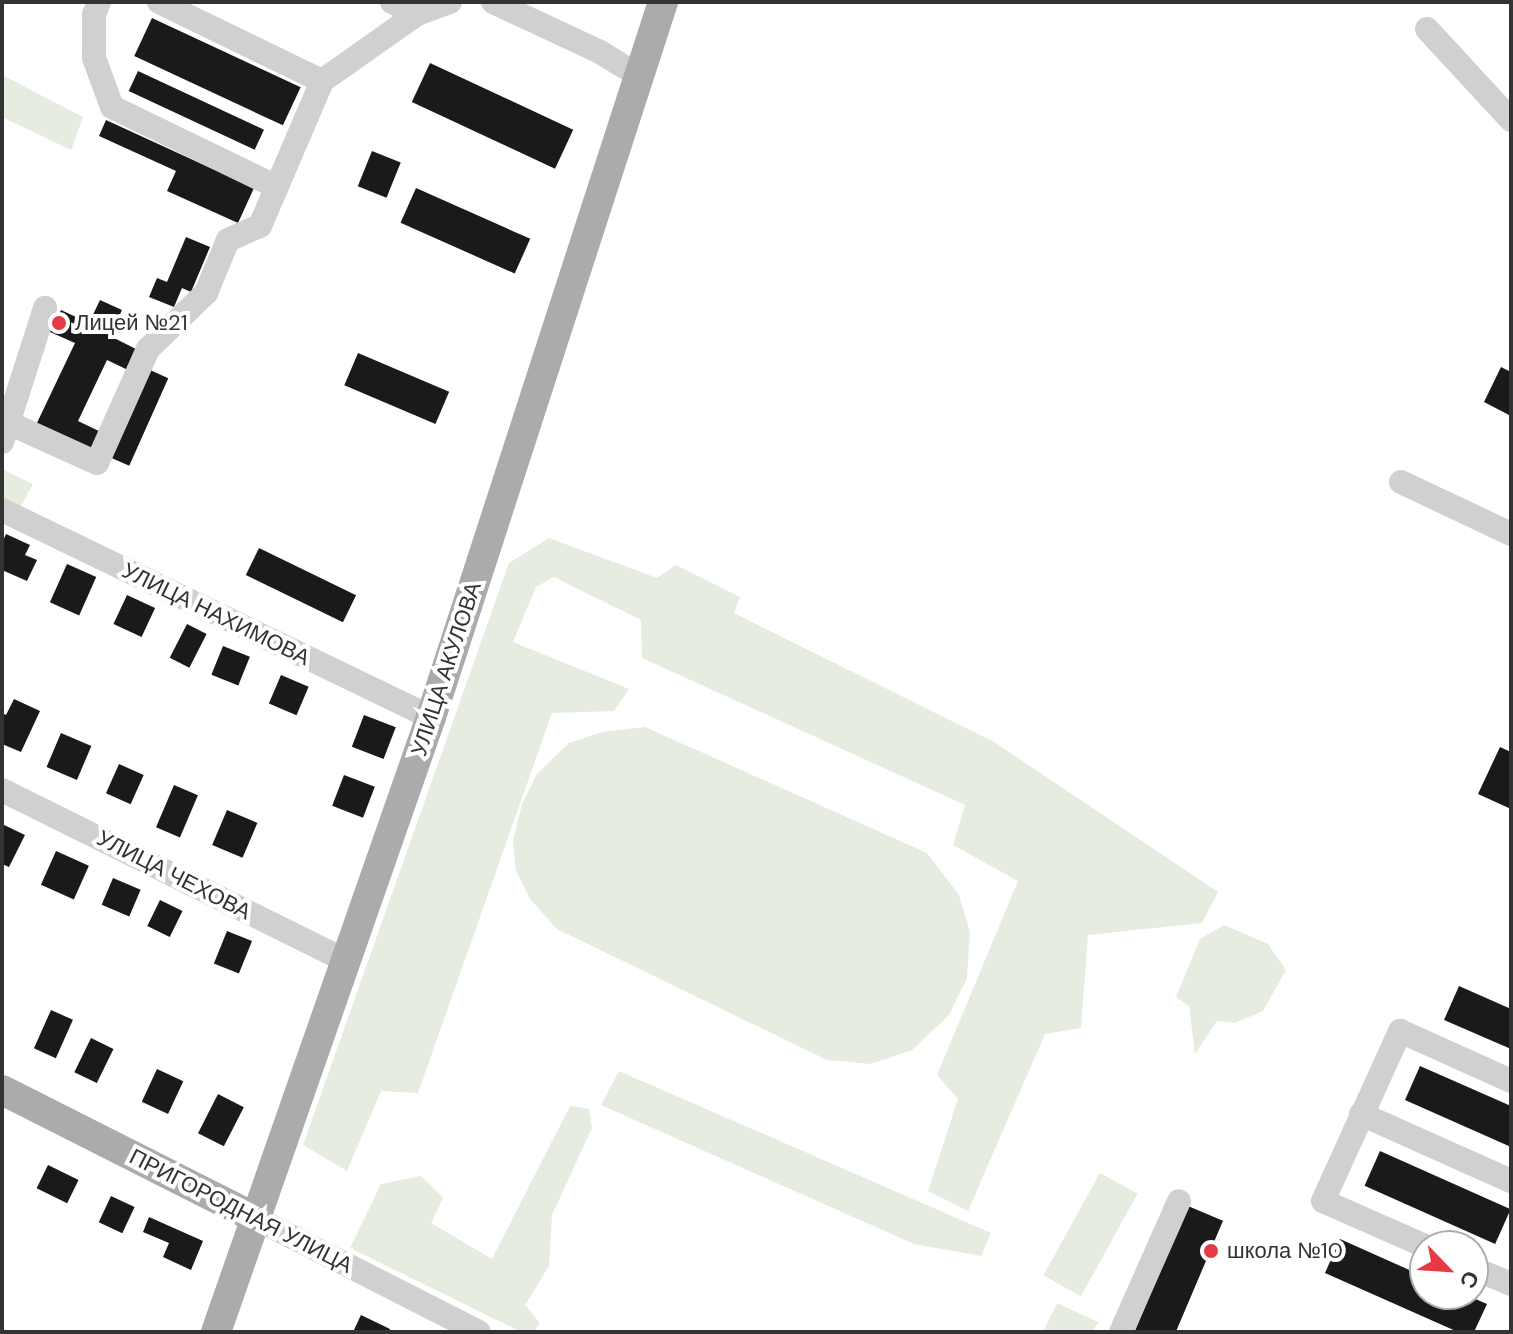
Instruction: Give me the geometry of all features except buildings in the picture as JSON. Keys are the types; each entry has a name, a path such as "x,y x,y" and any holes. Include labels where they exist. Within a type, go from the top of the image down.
{"main road":[{"name":"УЛИЦА АКУЛОВА","path":"216,1332 431,717 663,2"},
{"name":"ПРИГОРОДНАЯ УЛИЦА","path":"2,1090 255,1218"}],"street":[{"path":"99,2 94,15 94,58 112,107 277,187"},
{"path":"159,2 322,81"},
{"path":"392,2 417,14"},
{"path":"45,308 6,433 97,463 148,349 206,293 228,240 260,226 322,81 417,14 450,2"},
{"path":"493,2 600,52 639,76"},
{"path":"1427,29 1511,120"},
{"path":"1401,482 1511,534"},
{"name":"УЛИЦА НАХИМОВА","path":"2,510 431,717"},
{"name":"УЛИЦА ЧЕХОВА","path":"2,790 346,961"},
{"path":"1409,1239 1323,1201 1400,1031 1511,1081"},
{"path":"1361,1114 1511,1181"},
{"path":"1121,1332 1179,1201"},
{"name":"ПРИГОРОДНАЯ УЛИЦА","path":"255,1218 479,1332"},
{"path":"1489,1275 1511,1284"}],"shaded area":[{"path":"2,75 83,117 71,150 2,117"},
{"path":"2,469 33,484 20,508 2,500"},
{"path":"549,538 657,578 676,565 740,597 734,613 994,742 1218,892 1202,923 1088,935 1081,1028 1045,1034 968,1211 928,1191 958,1099 937,1075 1018,881 953,845 965,805 642,658 641,620 554,577 536,587 513,642 629,689 614,711 552,713 418,1093 381,1091 347,1171 303,1145 509,563"},
{"path":"645,727 927,853 959,895 970,932 967,978 949,1015 912,1050 871,1064 827,1060 557,929 530,899 516,871 513,841 522,804 537,774 569,743 602,732"},
{"path":"1224,925 1268,944 1286,970 1263,1011 1235,1023 1217,1021 1195,1054 1189,1006 1176,997 1200,939"},
{"path":"619,1071 991,1233 981,1256 914,1244 601,1105"},
{"path":"570,1106 589,1109 592,1128 552,1215 549,1266 525,1305 540,1323 534,1332 521,1332 350,1248 381,1184 421,1176 443,1198 431,1223 492,1259"},
{"path":"1100,1173 1138,1194 1081,1296 1043,1275"},
{"path":"1057,1303 1098,1322 1093,1332 1043,1332"}],"place":[{"name":"Лицей №21","path":"59,323"},
{"name":"школа №10","path":"1211,1251"}]}
